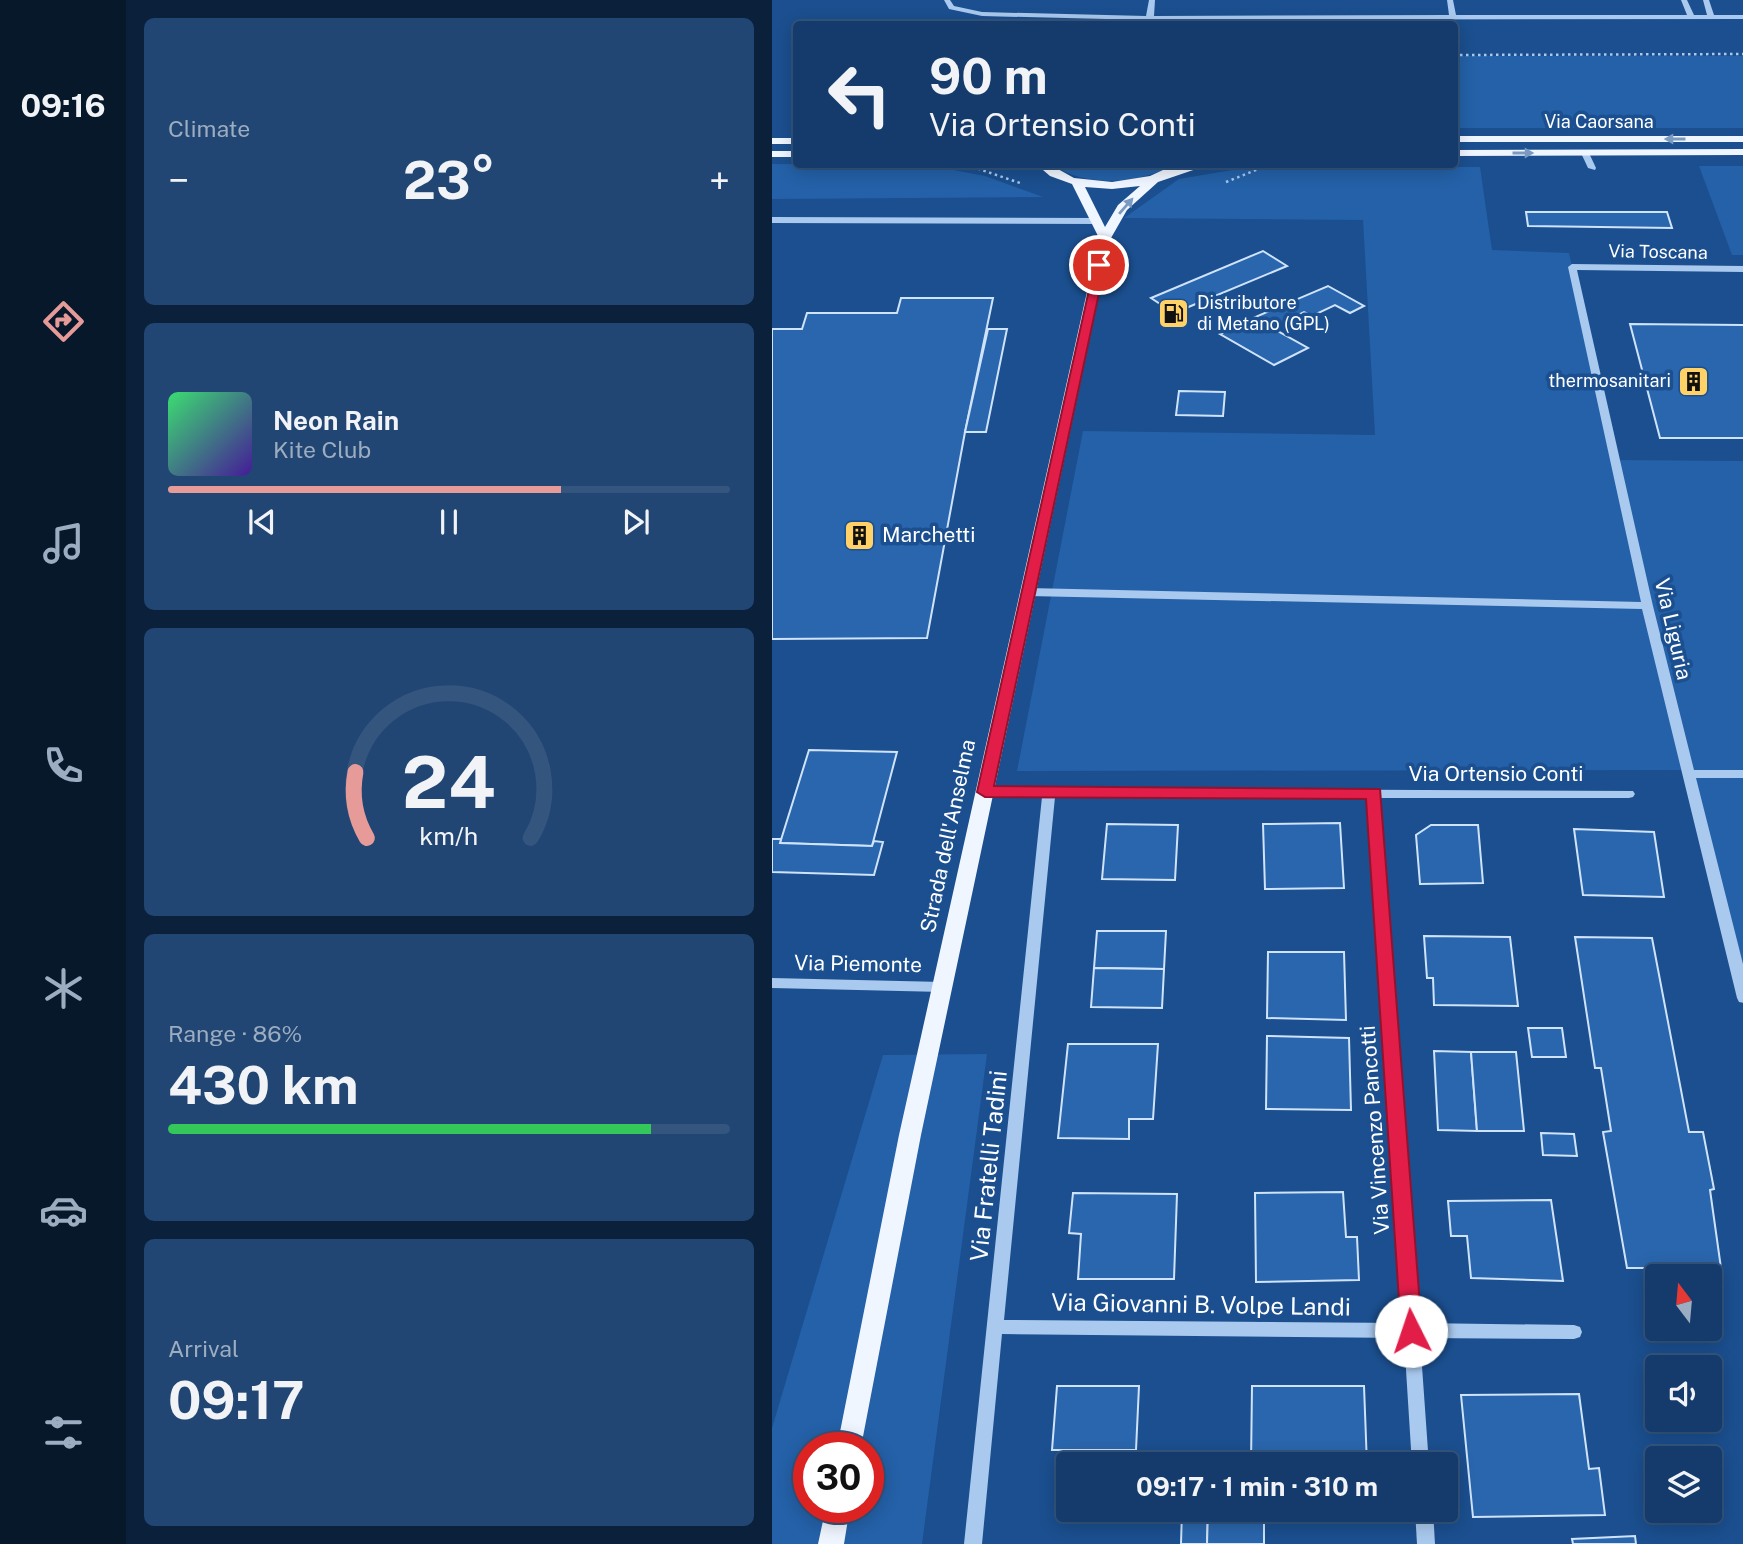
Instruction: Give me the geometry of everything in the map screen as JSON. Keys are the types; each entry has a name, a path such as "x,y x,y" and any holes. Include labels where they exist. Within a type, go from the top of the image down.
{"main road":[{"name":"Via Caorsana","path":"1458,139 1743,139"},
{"path":"772,141 793,141"},
{"name":"Via Caorsana","path":"1458,153 1743,152"},
{"path":"772,154 793,154"},
{"path":"1044,168 1077,182 1129,184 1153,180 1180,168"},
{"name":"Strada dell'Anselma","path":"853,1432 942,987 1105,238 1122,208 1153,180"},
{"path":"1077,182 1105,238"},
{"path":"831,1544 835,1523"}],"street":[{"path":"947,0 950,8 982,14 1150,21 1743,17"},
{"path":"1150,21 1152,0"},
{"path":"1450,0 1453,18"},
{"path":"1684,0 1691,18"},
{"path":"1706,0 1711,18"},
{"path":"1585,153 1592,167"},
{"path":"772,220 1098,221"},
{"name":"Via Toscana","path":"1572,267 1743,269"},
{"name":"Via Liguria","path":"1572,267 1647,606 1743,998"},
{"path":"1028,592 1647,606"},
{"path":"1688,774 1743,774"},
{"name":"Via Ortensio Conti","path":"985,792 1629,794"},
{"name":"Via Fratelli Tadini","path":"973,1544 1049,792"},
{"name":"Via Vincenzo Pancotti","path":"1374,793 1420,1452"},
{"name":"Via Piemonte","path":"772,983 942,987"},
{"name":"Via Giovanni B. Volpe Landi","path":"995,1327 1574,1332"},
{"path":"1425,1522 1426,1544"}],"path":[{"path":"1458,55 1743,54"}],"shaded area":[{"path":"1458,56 1743,56 1743,128 1458,128"},
{"path":"772,164 793,164 793,168 943,168 985,176 1043,197 772,199"},
{"path":"1699,166 1743,166 1743,255 1732,255"},
{"path":"1480,167 1492,250 1569,253 1615,460 1743,461 1743,991 1694,770 1017,771 1083,431 1375,435 1363,220 1124,218 1179,179 1244,168"},
{"path":"1059,168 1167,168 1145,176 1113,181 1066,172"},
{"path":"987,1054 922,1544 772,1544 772,1428 883,1055"}],"building":[{"path":"1526,212 1667,212 1672,228 1528,226"},
{"path":"1263,251 1287,266 1174,313 1151,298"},
{"path":"1328,286 1364,306 1350,313 1335,305 1312,316 1304,312 1272,328 1253,318"},
{"name":"Marchetti","path":"901,298 993,298 927,638 772,639 772,329 802,329 807,313 897,313"},
{"path":"1253,318 1308,348 1274,365 1220,334"},
{"name":"thermosanitari","path":"1630,324 1744,325 1744,438 1660,438"},
{"path":"988,329 1007,329 986,432 965,432"},
{"path":"1179,391 1225,392 1223,416 1176,415"},
{"path":"809,750 897,752 872,846 780,843"},
{"path":"1340,823 1344,888 1265,889 1263,824"},
{"path":"1107,824 1178,825 1175,880 1102,879"},
{"path":"1431,825 1478,825 1483,883 1420,884 1416,835"},
{"path":"1574,829 1654,832 1664,897 1583,895"},
{"path":"772,839 781,839 780,843 872,846 874,841 883,842 874,875 772,872"},
{"path":"1097,931 1166,931 1164,969 1094,968"},
{"path":"1424,936 1510,937 1518,1006 1434,1005 1433,978 1427,978"},
{"path":"1575,937 1652,938 1689,1132 1703,1132 1714,1189 1710,1190 1720,1264 1645,1264 1645,1268 1627,1268 1603,1132 1611,1131 1601,1068 1595,1068"},
{"path":"1268,952 1344,952 1346,1020 1267,1018"},
{"path":"1094,968 1164,969 1162,1008 1091,1007"},
{"path":"1528,1028 1562,1028 1566,1057 1532,1057"},
{"path":"1267,1036 1349,1038 1351,1110 1266,1109"},
{"path":"1068,1044 1158,1044 1153,1119 1129,1119 1129,1139 1058,1138"},
{"path":"1434,1051 1471,1052 1477,1131 1438,1130"},
{"path":"1471,1052 1516,1052 1524,1131 1477,1131"},
{"path":"1541,1133 1574,1134 1577,1156 1543,1155"},
{"path":"1343,1192 1346,1237 1357,1237 1359,1280 1256,1282 1255,1193"},
{"path":"1073,1193 1177,1194 1174,1279 1078,1279 1081,1234 1069,1233"},
{"path":"1551,1200 1563,1281 1471,1278 1467,1236 1451,1236 1448,1201"},
{"path":"1057,1386 1139,1386 1136,1450 1052,1450"},
{"path":"1252,1386 1364,1386 1367,1452 1251,1452"},
{"path":"1579,1394 1589,1469 1599,1468 1605,1515 1473,1517 1461,1395"},
{"path":"1182,1522 1208,1522 1207,1544 1181,1544"},
{"path":"1208,1522 1264,1522 1264,1544 1207,1544"},
{"path":"1635,1536 1636,1544 1573,1544 1572,1539"}],"place":[{"name":"Distributore di Metano (GPL)","path":"1174,313"},
{"name":"thermosanitari","path":"1694,381"},
{"name":"Marchetti","path":"859,535"}],"route":[{"path":"1099,265 985,792 1374,793 1411,1331"}]}
